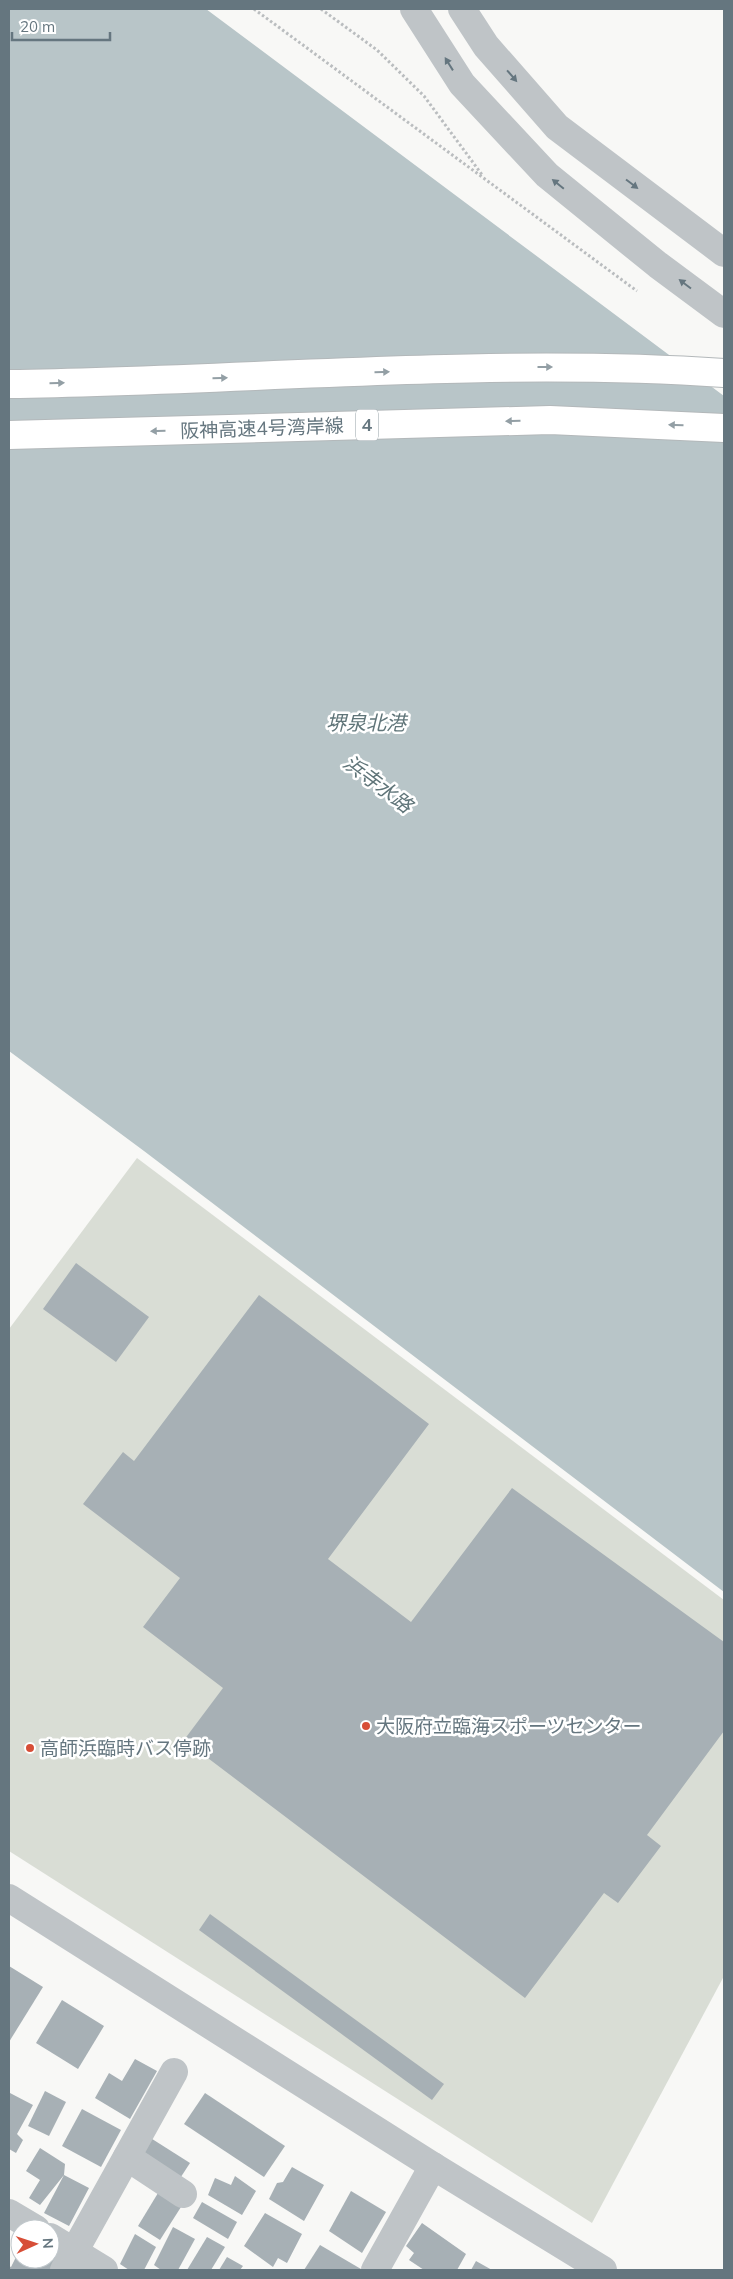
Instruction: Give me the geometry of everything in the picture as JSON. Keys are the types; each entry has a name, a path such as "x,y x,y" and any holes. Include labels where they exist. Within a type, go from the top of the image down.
{"highway":[{"path":"9,384 543,367 668,370 724,374"},
{"name":"阪神高速4号湾岸線","path":"9,435 550,420 724,428"}],"street":[{"path":"414,9 462,84 547,175 724,314"},
{"path":"462,9 486,46 557,127 724,253"},
{"path":"9,1898 434,2166 603,2270"},
{"path":"69,2261 174,2072"},
{"path":"127,2157 183,2194"},
{"path":"375,2270 434,2166"},
{"path":"60,2250 69,2261 104,2270"}],"path":[{"path":"254,9 642,295"},
{"path":"321,9 377,50 424,96 485,179"}],"shaded area":[{"name":"大阪府立臨海スポーツセンター","path":"137,1158 724,1600 724,1976 592,2223 9,1851 9,1329"}],"water":[{"name":"堺泉北港","path":"9,9 206,9 724,396 724,1592 144,1151 9,1051"}],"building":[{"path":"76,1263 149,1317 116,1362 43,1309"},
{"path":"259,1295 429,1424 328,1559 411,1622 512,1488 724,1642 724,1731 647,1835 661,1846 618,1903 604,1893 525,1998 184,1740 223,1688 143,1627 180,1578 83,1504 123,1452 134,1461"},
{"path":"210,1914 444,2084 432,2100 199,1930"},
{"path":"9,1966 43,1987 9,2042"},
{"path":"62,2000 104,2026 78,2069 36,2043"},
{"path":"135,2059 157,2071 130,2119 95,2098 109,2073 122,2081"},
{"path":"45,2091 66,2102 49,2136 28,2126"},
{"path":"10,2093 33,2105 17,2134 23,2140 16,2153 9,2149"},
{"path":"205,2093 285,2146 264,2177 184,2124"},
{"path":"82,2109 121,2130 101,2167 62,2146"},
{"path":"149,2137 190,2163 175,2186 137,2162"},
{"path":"40,2148 65,2164 64,2175 40,2205 29,2198 40,2180 26,2171"},
{"path":"292,2167 324,2185 304,2221 269,2199 277,2183 283,2182"},
{"path":"64,2175 89,2188 69,2226 60,2221 60,2219 56,2219 44,2213"},
{"path":"235,2176 256,2191 242,2215 208,2195 215,2178 231,2185"},
{"path":"351,2191 386,2212 362,2253 329,2231"},
{"path":"158,2193 181,2207 160,2240 138,2226"},
{"path":"202,2202 237,2222 228,2239 193,2218"},
{"path":"265,2213 302,2234 287,2263 278,2258 273,2267 244,2246"},
{"path":"422,2223 466,2254 457,2270 424,2270 409,2260 414,2253 406,2246"},
{"path":"173,2227 195,2239 178,2270 161,2270 154,2265"},
{"path":"135,2234 156,2247 144,2270 129,2270 120,2264"},
{"path":"207,2237 225,2247 211,2270 187,2270"},
{"path":"320,2245 361,2269 304,2270"},
{"path":"227,2257 243,2266 240,2270 219,2270"},
{"path":"476,2261 492,2270 471,2270"},
{"path":"9,2266 10,2269 54,2269 9,2270"}],"place":[{"name":"大阪府立臨海スポーツセンター","path":"366,1726"},
{"name":"高師浜臨時バス停跡","path":"30,1748"}],"water label":[{"name":"浜寺水路","path":"378,784"}]}
